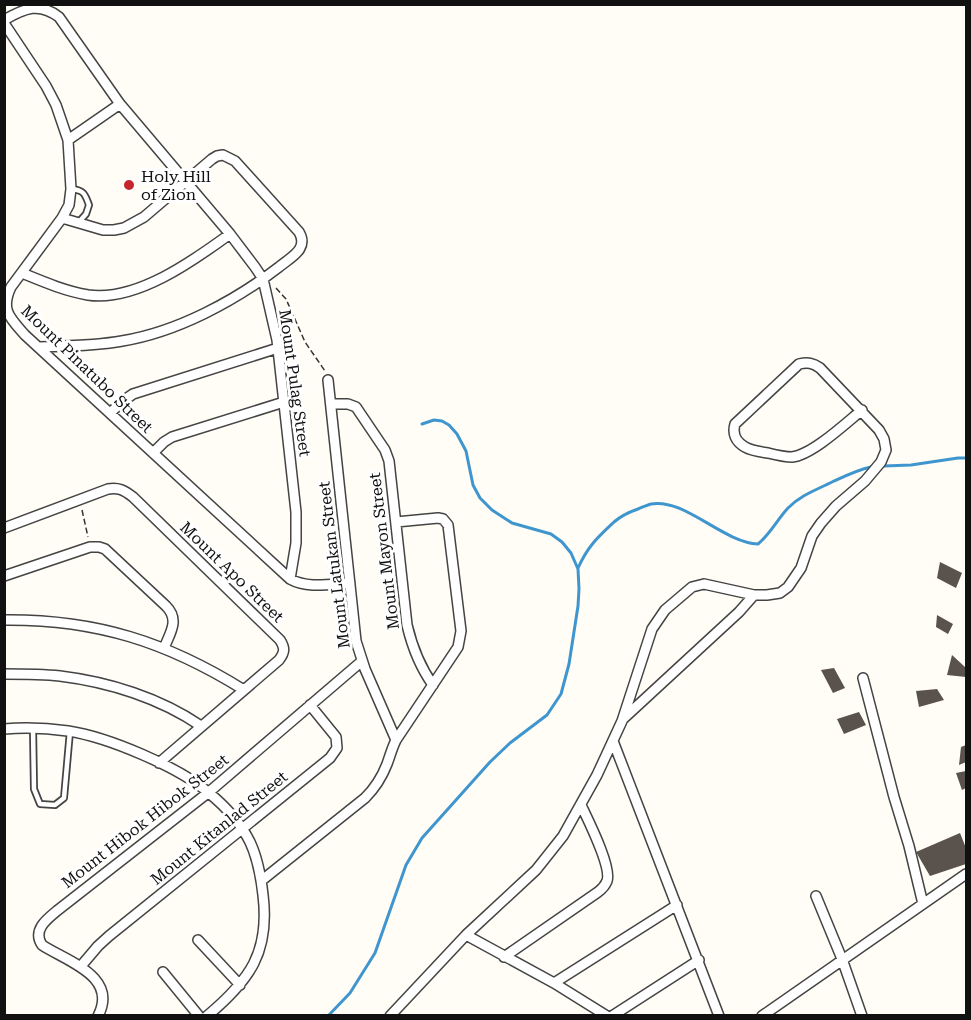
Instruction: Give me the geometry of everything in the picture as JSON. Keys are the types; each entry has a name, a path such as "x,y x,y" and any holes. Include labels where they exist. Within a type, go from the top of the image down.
{"street":[{"name":"Mount Pulag Street","path":"4,21 19,12 40,8 50,10 59,17 120,104 230,234 263,279 278,348 297,527 290,579"},
{"name":"Mount Pinatubo Street","path":"4,21 56,105 68,140 71,189 69,205 62,219 6,296 6,312 39,348 290,579"},
{"path":"68,140 120,104"},
{"path":"39,348 123,341 154,333 236,297 297,252 303,243 299,232 243,168 223,155 212,159 144,217 124,228 104,230 62,219"},
{"path":"22,273 64,290 90,295 109,295 132,291 194,260 230,234"},
{"path":"110,413 133,394 278,348"},
{"path":"390,1016 466,935 536,870 563,836 613,741 622,721 652,628 665,610 692,587 704,584 754,595 780,593 788,587 801,568 812,536 836,506 865,482 881,462 886,450 879,430 862,410 814,363 806,362 792,369 735,424 734,435 738,442 747,448 792,457 801,455 819,445 862,410"},
{"name":"Mount Latukan Street","path":"328,380 356,641 362,661 396,740"},
{"path":"153,453 172,437 284,402"},
{"name":"Mount Mayon Street","path":"331,404 348,404 356,407 385,450 396,522 407,625 423,670 433,685"},
{"name":"Mount Apo Street","path":"4,528 113,488 119,488 127,492 284,646 282,656 159,763"},
{"path":"261,881 373,790 387,764 396,740 454,654 460,639 449,529 446,522 438,518 396,522"},
{"path":"4,576 90,547 99,547 110,553 170,610 174,623 164,648"},
{"path":"290,579 312,585 350,583"},
{"path":"622,721 739,612 754,595"},
{"path":"4,620 56,622 110,630 132,636 198,663 244,690"},
{"name":"Mount Hibok Hibok Street","path":"98,1016 102,1009 103,996 98,983 81,966 42,945 38,934 41,926 58,909 208,792 362,661"},
{"path":"4,674 57,675 112,686 163,705 201,726"},
{"path":"862,678 923,904"},
{"name":"Mount Kitanlad Street","path":"81,966 109,936 330,759 337,748 336,737 310,705"},
{"path":"4,729 33,728 70,731 110,742 159,763 208,792 242,829 255,855 261,881 265,913 264,933 258,956 250,971 240,985 207,1016"},
{"path":"613,741 719,1016"},
{"path":"504,957 598,892 608,880 609,873 604,857 581,805"},
{"path":"762,1016 966,874"},
{"path":"816,896 862,1016"},
{"path":"554,983 677,905"},
{"path":"466,935 554,983 607,1016"},
{"path":"198,939 240,985"},
{"path":"612,1016 699,960"},
{"path":"163,972 199,1016"}],"lane":[{"path":"71,189 79,190 85,195 89,205 86,214 78,223"},
{"path":"33,728 34,789 40,804 56,805 64,798 70,731"}],"path":[{"path":"263,279 286,299 301,334 328,380"},
{"path":"80,500 90,547"}],"building":[{"path":"940,562 962,573 956,588 937,578"},
{"path":"937,615 953,624 948,634 936,627"},
{"path":"952,655 965,667 966,665 966,677 947,675"},
{"path":"834,668 845,688 833,693 821,670"},
{"path":"937,689 944,700 919,707 916,691"},
{"path":"859,712 866,725 844,734 837,719"},
{"path":"966,745 966,762 959,765 961,747"},
{"path":"966,771 966,788 962,790 956,773"},
{"path":"960,833 966,848 966,864 930,876 916,852"}],"waterway":[{"path":"328,1016 350,993 375,953 406,865 422,838 490,762 510,743 547,715 561,694 569,664 579,589 578,569 571,553 551,534 512,523 492,510 480,498 473,485 466,451 457,434 442,421 434,420 422,424"},
{"path":"884,466 966,458"},
{"path":"578,568 593,543 614,522 648,505 664,504 677,507 731,536 758,544 788,508 798,500 846,475 871,467"}],"place":[{"name":"Holy Hill of Zion","path":"129,185"}]}
